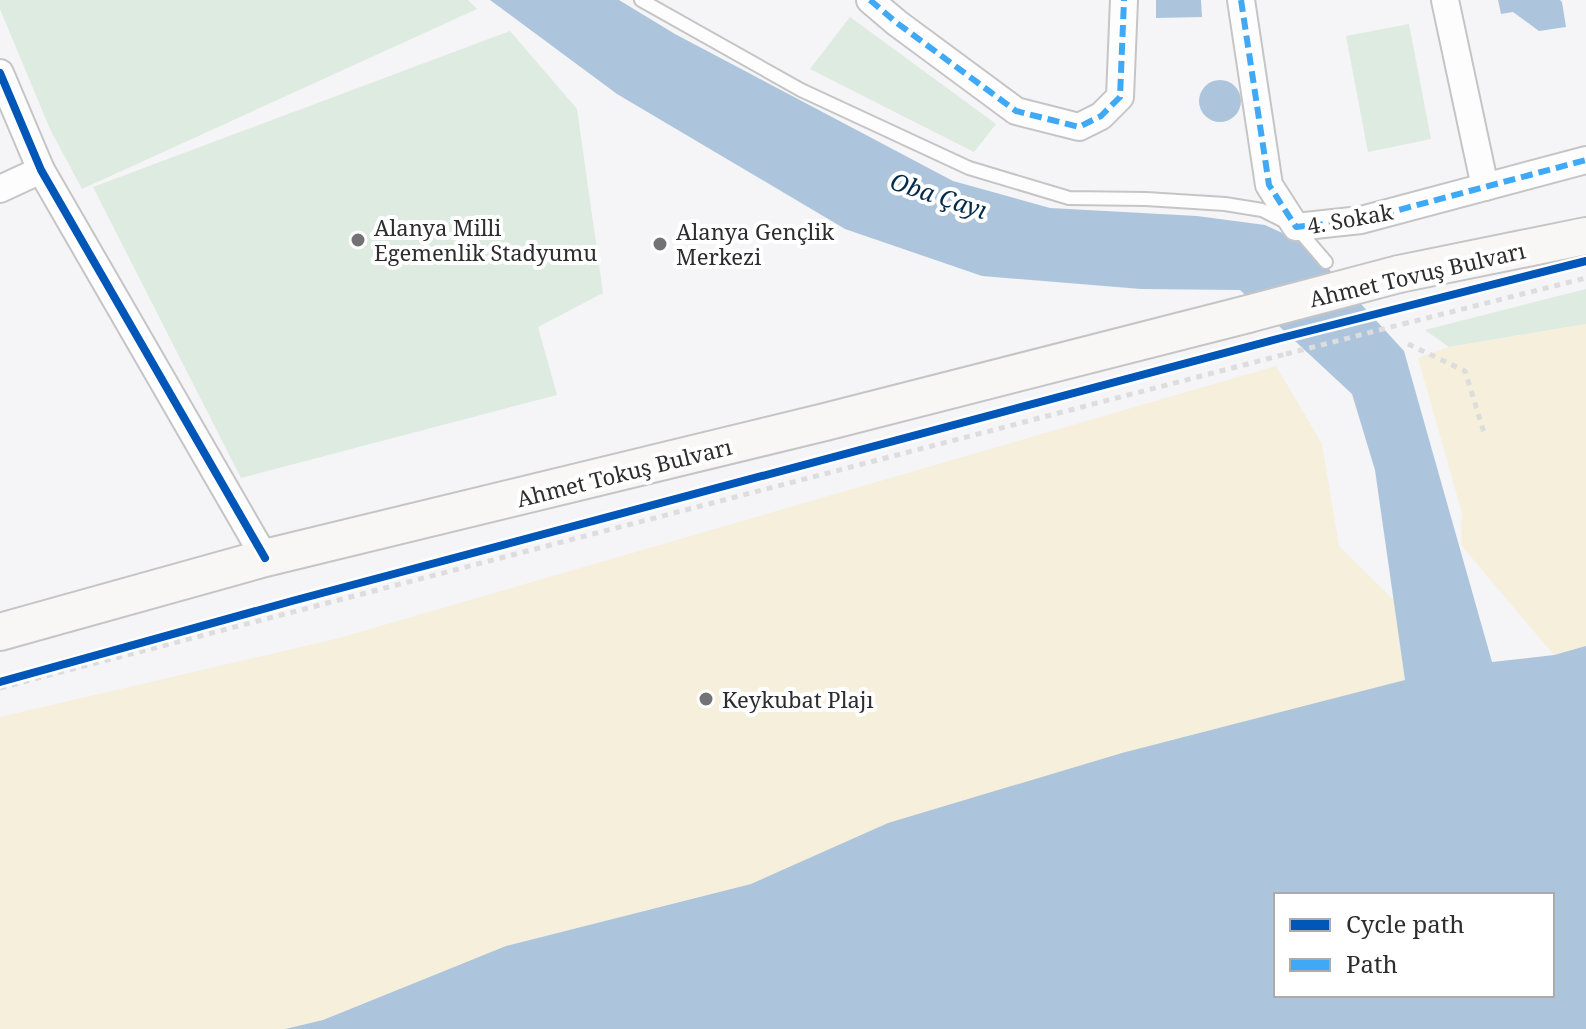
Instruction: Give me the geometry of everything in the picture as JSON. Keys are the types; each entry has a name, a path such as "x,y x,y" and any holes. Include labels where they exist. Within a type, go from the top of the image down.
{"main road":[{"name":"Ahmet Tovuş Bulvarı","path":"1248,314 1399,274 1586,236"},
{"name":"Ahmet Tokuş Bulvarı","path":"0,632 265,558 825,422 1248,314"}],"street":[{"path":"870,0 1016,111 1079,127 1101,116 1120,97 1124,0"},
{"name":"4. Sokak","path":"1241,0 1269,185 1296,227 1361,220 1586,160"},
{"path":"1445,0 1485,187"},
{"path":"0,73 41,170 265,558"},
{"path":"0,189 41,170"}],"lane":[{"path":"641,0 801,90 969,168 1069,198 1225,204 1262,210 1296,227 1326,262"}],"path":[{"path":"0,688 1586,278"},
{"path":"1408,344 1465,371 1485,436"},
{"path":"0,682 261,609"}],"shaded area":[{"path":"0,0 468,0 477,9 82,189 50,129 0,9"},
{"path":"850,17 996,124 974,152 810,69"},
{"path":"1409,24 1431,139 1368,152 1346,36"},
{"name":"Alanya Milli Egemenlik Stadyumu","path":"510,31 577,109 603,293 538,327 557,395 241,478 93,187"},
{"path":"1586,289 1586,324 1449,347 1425,330"}],"sand":[{"path":"1586,324 1586,646 1554,655 1461,545 1462,513 1418,358 1449,347"},
{"name":"Keykubat Plajı","path":"1276,366 1322,444 1339,546 1460,666 888,823 751,884 506,946 323,1020 285,1029 0,1029 0,717 336,639"}],"water":[{"name":"Oba Çayı","path":"490,0 619,0 675,34 953,181 1050,208 1197,216 1265,225 1306,244 1404,351 1492,662 1554,655 1586,646 1586,1029 285,1029 323,1020 506,946 751,884 888,823 1122,753 1405,680 1375,470 1352,394 1240,290 1141,289 982,276 845,229 617,94"},
{"path":"1156,0 1201,0 1202,17 1156,18"},
{"path":"1498,0 1560,0 1566,27 1539,31 1513,12 1501,14"},
{"path":"1220,80 1235,86 1241,101 1235,116 1220,122 1205,116 1199,101 1205,86"}],"marked path":[{"path":"870,0 1016,111 1079,127 1101,116 1120,97 1124,0"},
{"path":"1241,0 1269,185 1296,227 1361,220 1586,160"}],"cycle path":[{"path":"0,73 41,170 265,558"},
{"path":"0,682 292,601 1281,338 1586,261"}],"place":[{"name":"Alanya Milli Egemenlik Stadyumu","path":"358,240"},
{"name":"Alanya Gençlik Merkezi","path":"660,244"},
{"name":"Keykubat Plajı","path":"706,699"}]}
